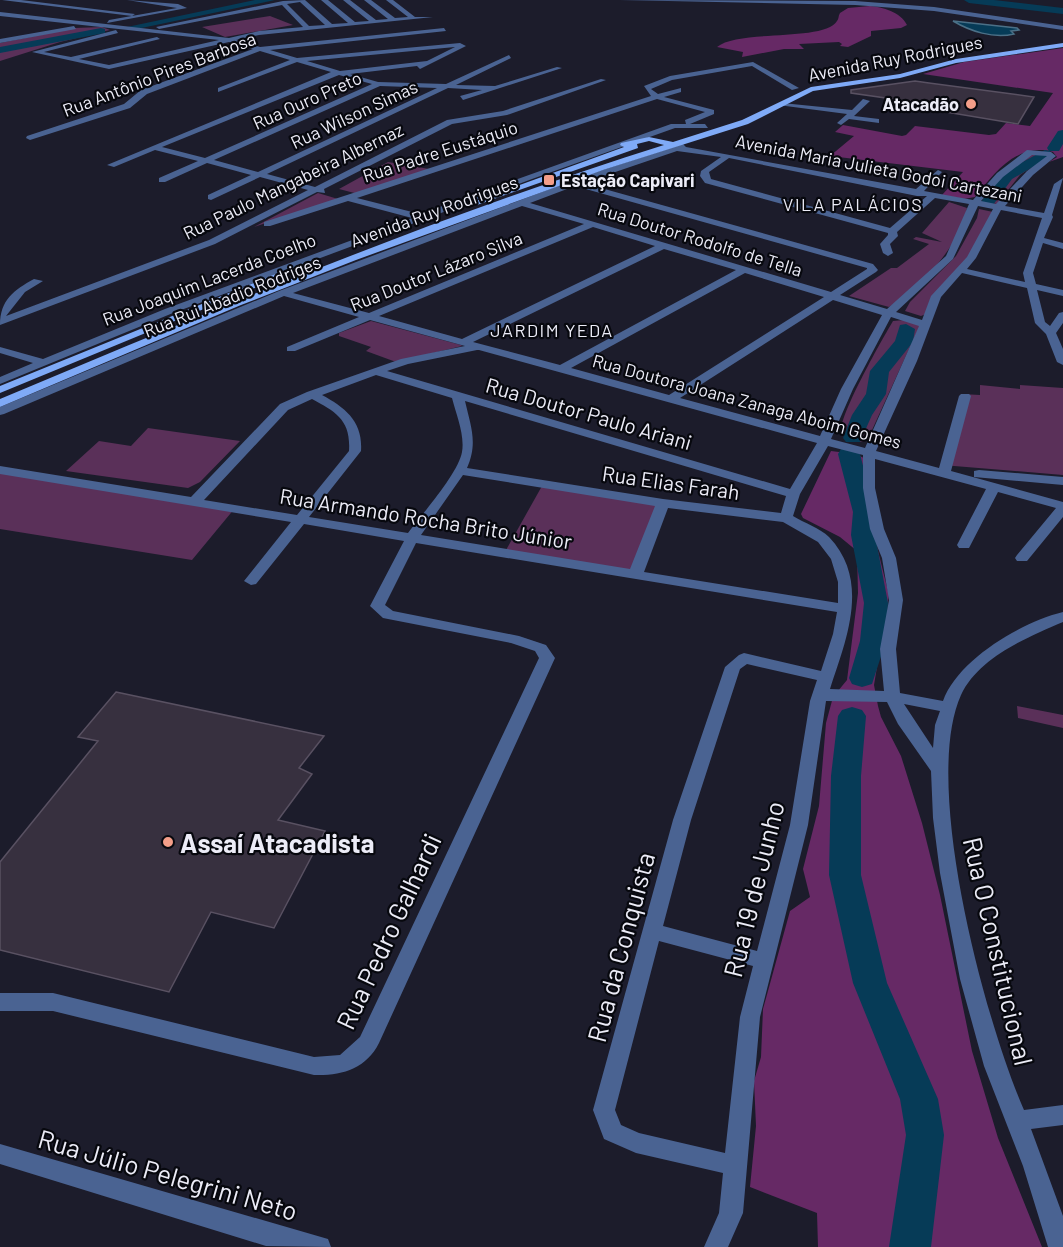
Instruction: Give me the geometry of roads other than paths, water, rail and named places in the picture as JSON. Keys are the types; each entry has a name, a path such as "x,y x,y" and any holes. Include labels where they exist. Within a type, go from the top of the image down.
{"main road":[{"name":"Avenida Ruy Rodrigues","path":"0,390 161,323 189,307 568,168 757,109 795,88 890,73 947,57 1063,40"},
{"name":"Avenida Ruy Rodrigues","path":"0,403 204,316 481,210 678,147 745,122 782,105 798,93 819,87 892,78 951,62 1063,45"},
{"path":"607,150 655,140 678,147"},
{"path":"189,307 204,316 231,314"},
{"path":"134,325 147,322 161,323 174,329 176,335 156,345"}],"street":[{"path":"0,3 7,0 150,16"},
{"path":"0,41 150,16 184,8 130,0"},
{"path":"147,31 201,17 301,0 330,26"},
{"path":"324,0 353,24"},
{"path":"346,0 374,22"},
{"path":"367,0 393,20"},
{"path":"389,0 414,19"},
{"path":"623,0 839,1 900,5 1063,26"},
{"path":"283,3 308,28"},
{"path":"0,14 91,26 226,39 378,84 497,88"},
{"path":"173,33 208,23 254,17"},
{"path":"125,29 35,52 98,66 117,66 226,39 308,28 430,17"},
{"name":"Rua Antônio Pires Barbosa","path":"30,138 119,109 130,104 144,92 260,49 444,30"},
{"path":"12,31 35,34"},
{"path":"110,34 182,41"},
{"path":"172,43 204,36"},
{"path":"52,56 131,37"},
{"path":"68,60 157,39"},
{"name":"Rua Ouro Preto","path":"162,180 463,46 450,45 296,60"},
{"path":"88,64 161,46"},
{"name":"Rua Wilson Simas","path":"211,197 452,86 509,57"},
{"path":"221,90 296,60"},
{"path":"111,165 336,73 428,63"},
{"path":"674,126 711,112 659,97 650,93 647,88 670,78 753,64 795,88"},
{"path":"452,86 466,108 497,88 559,68"},
{"name":"Rua Paulo Mangabeira Albernaz","path":"0,322 213,242 450,122 466,108 504,113 603,80"},
{"name":"Rua Padre Eustáquio","path":"213,242 678,90"},
{"path":"841,123 866,101"},
{"path":"782,105 876,121"},
{"name":"Rua Joaquim Lacerda Coelho","path":"0,381 134,325 189,307 420,217 674,126 705,126"},
{"path":"154,147 420,217"},
{"name":"Avenida Maria Julieta Godoi Cartezani","path":"678,147 1049,217"},
{"name":"Rua Rui Abadio Rodriges","path":"0,411 283,293 574,183 678,147"},
{"path":"786,518 793,494 824,441 847,389 888,314 950,257 974,204 1000,175 1030,152 1050,154 1052,156 1030,173 997,209 971,258 936,296 911,361 869,453 869,488 877,529 889,558 896,600 888,649 892,696 904,720 939,770"},
{"path":"727,156 705,171 704,176 708,181 892,231"},
{"path":"917,193 938,172"},
{"path":"1063,180 1058,184 1049,217 1028,273 1028,284 1040,322 1051,334 1063,362"},
{"path":"574,183 870,266 873,270 834,297 670,399"},
{"path":"892,231 932,196"},
{"name":"Rua Doutor Rodolfo de Tella","path":"522,203 925,324"},
{"name":"Rua Doutor Lázaro Silva","path":"291,349 593,224"},
{"path":"888,252 885,244 893,236 892,231"},
{"path":"1041,240 1063,246"},
{"path":"464,342 664,245"},
{"path":"561,369 744,270"},
{"path":"960,270 1063,293"},
{"path":"0,317 21,290 38,281"},
{"name":"Rua Doutora Joana Zanaga Aboim Gomes","path":"283,293 908,464 945,472"},
{"path":"1051,334 1063,315"},
{"path":"194,502 284,407 311,394 405,361 480,347"},
{"path":"0,350 44,363"},
{"name":"Rua Doutor Paulo Ariani","path":"374,371 793,494"},
{"path":"251,581 355,452 358,436 351,421 341,412 311,394"},
{"path":"413,536 460,471 468,452 469,442 457,395"},
{"path":"945,472 965,396"},
{"name":"Rua Armando Rocha Brito Júnior","path":"0,470 413,536 845,609"},
{"name":"Rua Elias Farah","path":"460,471 663,503 786,518 831,546 838,559 845,582"},
{"path":"945,472 1063,481"},
{"path":"945,472 1063,507 1022,558"},
{"path":"964,545 994,487"},
{"path":"636,573 663,503"},
{"name":"Rua Pedro Galhardi","path":"0,1002 53,1002 314,1066 334,1067 349,1063 360,1054 368,1043 547,658 540,648 514,639 388,615 377,606 413,536"},
{"name":"Rua 19 de Junho","path":"716,1247 731,1213 750,1017 799,825 823,686 841,634 845,609 845,582"},
{"path":"823,686 892,696 950,701 968,673 1002,644 1063,616"},
{"name":"Rua da Conquista","path":"737,1166 636,1143 612,1132 604,1110 682,820 733,667 744,658 823,686"},
{"name":"Rua O Constitucional","path":"950,701 940,734 939,770 946,852 967,956 993,1060 1017,1121 1060,1247"},
{"path":"651,931 766,961"},
{"path":"1017,1121 1063,1115"},
{"name":"Rua Júlio Pelegrini Neto","path":"0,1154 266,1234 319,1247"}],"water":[{"path":"953,21 1019,30 1011,31 1014,34 990,35 974,31"}],"waterway":[{"path":"132,27 270,0"},
{"path":"969,0 1063,11"},
{"path":"0,50 101,31"},
{"path":"1054,148 1063,134"},
{"path":"988,202 1007,176 1045,154"},
{"path":"853,438 862,415 876,394 880,371 904,342 906,329"},
{"path":"849,454 864,512 863,535 876,603 873,641 862,678"},
{"path":"852,716 846,776 845,875 870,983 919,1099 925,1135 910,1247"}],"place":[{"name":"Atacadão","path":"971,104"},
{"name":"Estação Capivari","path":"549,180"},
{"name":"Assaí Atacadista","path":"168,842"}],"district":[{"name":"VILA PALÁCIOS","path":"853,204"},
{"name":"JARDIM YEDA","path":"552,330"}]}
